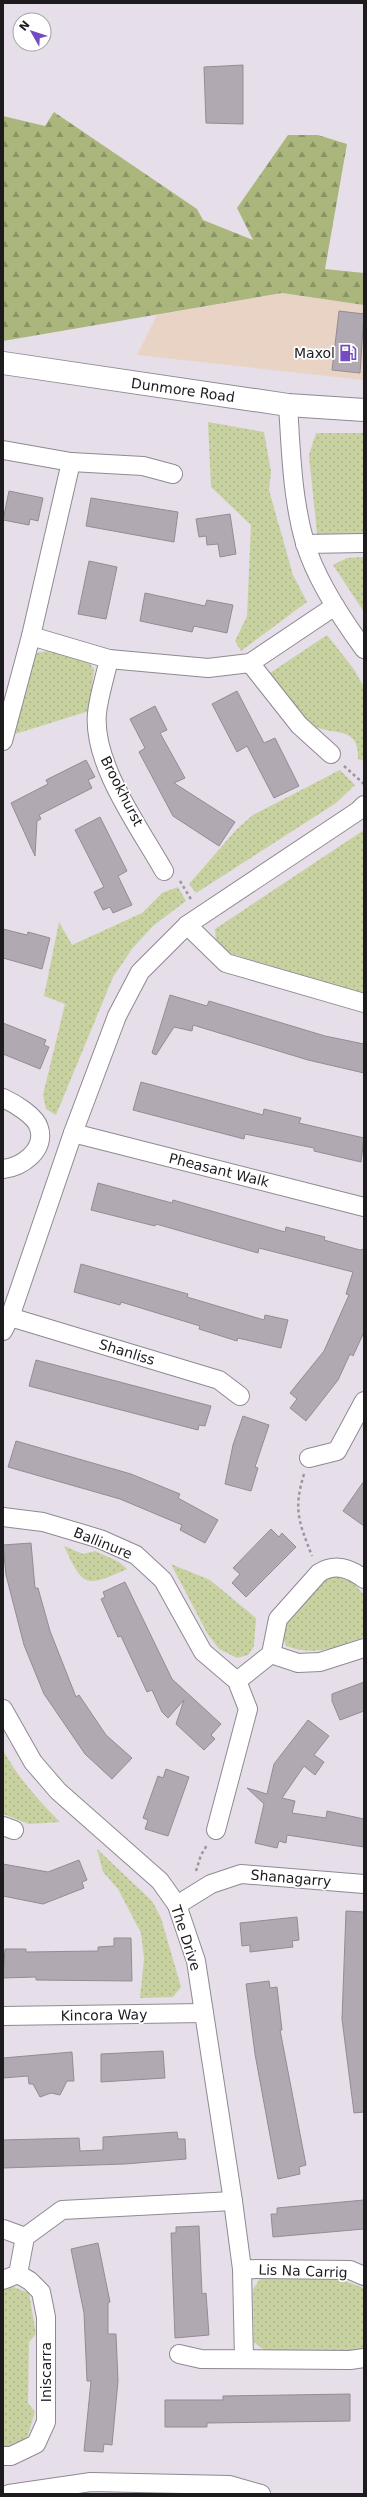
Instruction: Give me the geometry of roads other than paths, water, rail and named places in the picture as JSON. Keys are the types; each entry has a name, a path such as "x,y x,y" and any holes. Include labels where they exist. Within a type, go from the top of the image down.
{"main road":[{"name":"Dunmore Road","path":"3,363 288,405 364,410"}],"street":[{"path":"288,405 292,478 305,544 335,606 364,649"},
{"path":"3,450 71,462 143,466 173,474"},
{"path":"3,741 32,636 71,462"},
{"path":"305,544 364,543"},
{"path":"32,636 109,660 208,668 250,663 335,606"},
{"name":"Brookhurst","path":"109,660 97,714 101,750 118,789 164,870"},
{"path":"250,663 299,725 330,754"},
{"path":"7,1324 71,1140 117,1016 140,972 187,924 358,811 364,805"},
{"path":"187,924 226,963 364,1003"},
{"path":"3,1098 30,1116 39,1126 41,1139 33,1155 17,1167 3,1169"},
{"name":"Pheasant Walk","path":"41,1139 71,1140 364,1207"},
{"name":"Shanliss","path":"7,1324 219,1380 240,1396"},
{"path":"309,1458 337,1450 364,1401"},
{"name":"Ballinure","path":"3,1517 43,1522 100,1539 136,1555 163,1580 203,1652 237,1681 248,1709 216,1830"},
{"path":"237,1681 271,1654 278,1619 319,1573 327,1568 342,1567 353,1571 364,1579"},
{"path":"271,1654 298,1663 320,1662 364,1648"},
{"name":"The Drive","path":"4,1715 33,1762 58,1792 160,1881 176,1904 196,1961 233,2201"},
{"name":"Shanagarry","path":"176,1904 211,1884 241,1874 364,1884"},
{"name":"Kincora Way","path":"3,2016 204,2013"},
{"path":"3,2229 25,2236 62,2210 233,2201"},
{"name":"Lis Na Carrig","path":"233,2201 242,2269 244,2359"},
{"name":"Iniscarra","path":"3,2456 11,2456 36,2444 46,2422 46,2317 41,2292 30,2282 10,2277 25,2236"},
{"name":"Lis Na Carrig","path":"242,2269 350,2270 364,2276"},
{"path":"179,2354 201,2359 350,2360 364,2358"},
{"path":"9,2494 91,2482 228,2490 261,2494"}],"place":[{"name":"Maxol","path":"348,353"}]}
